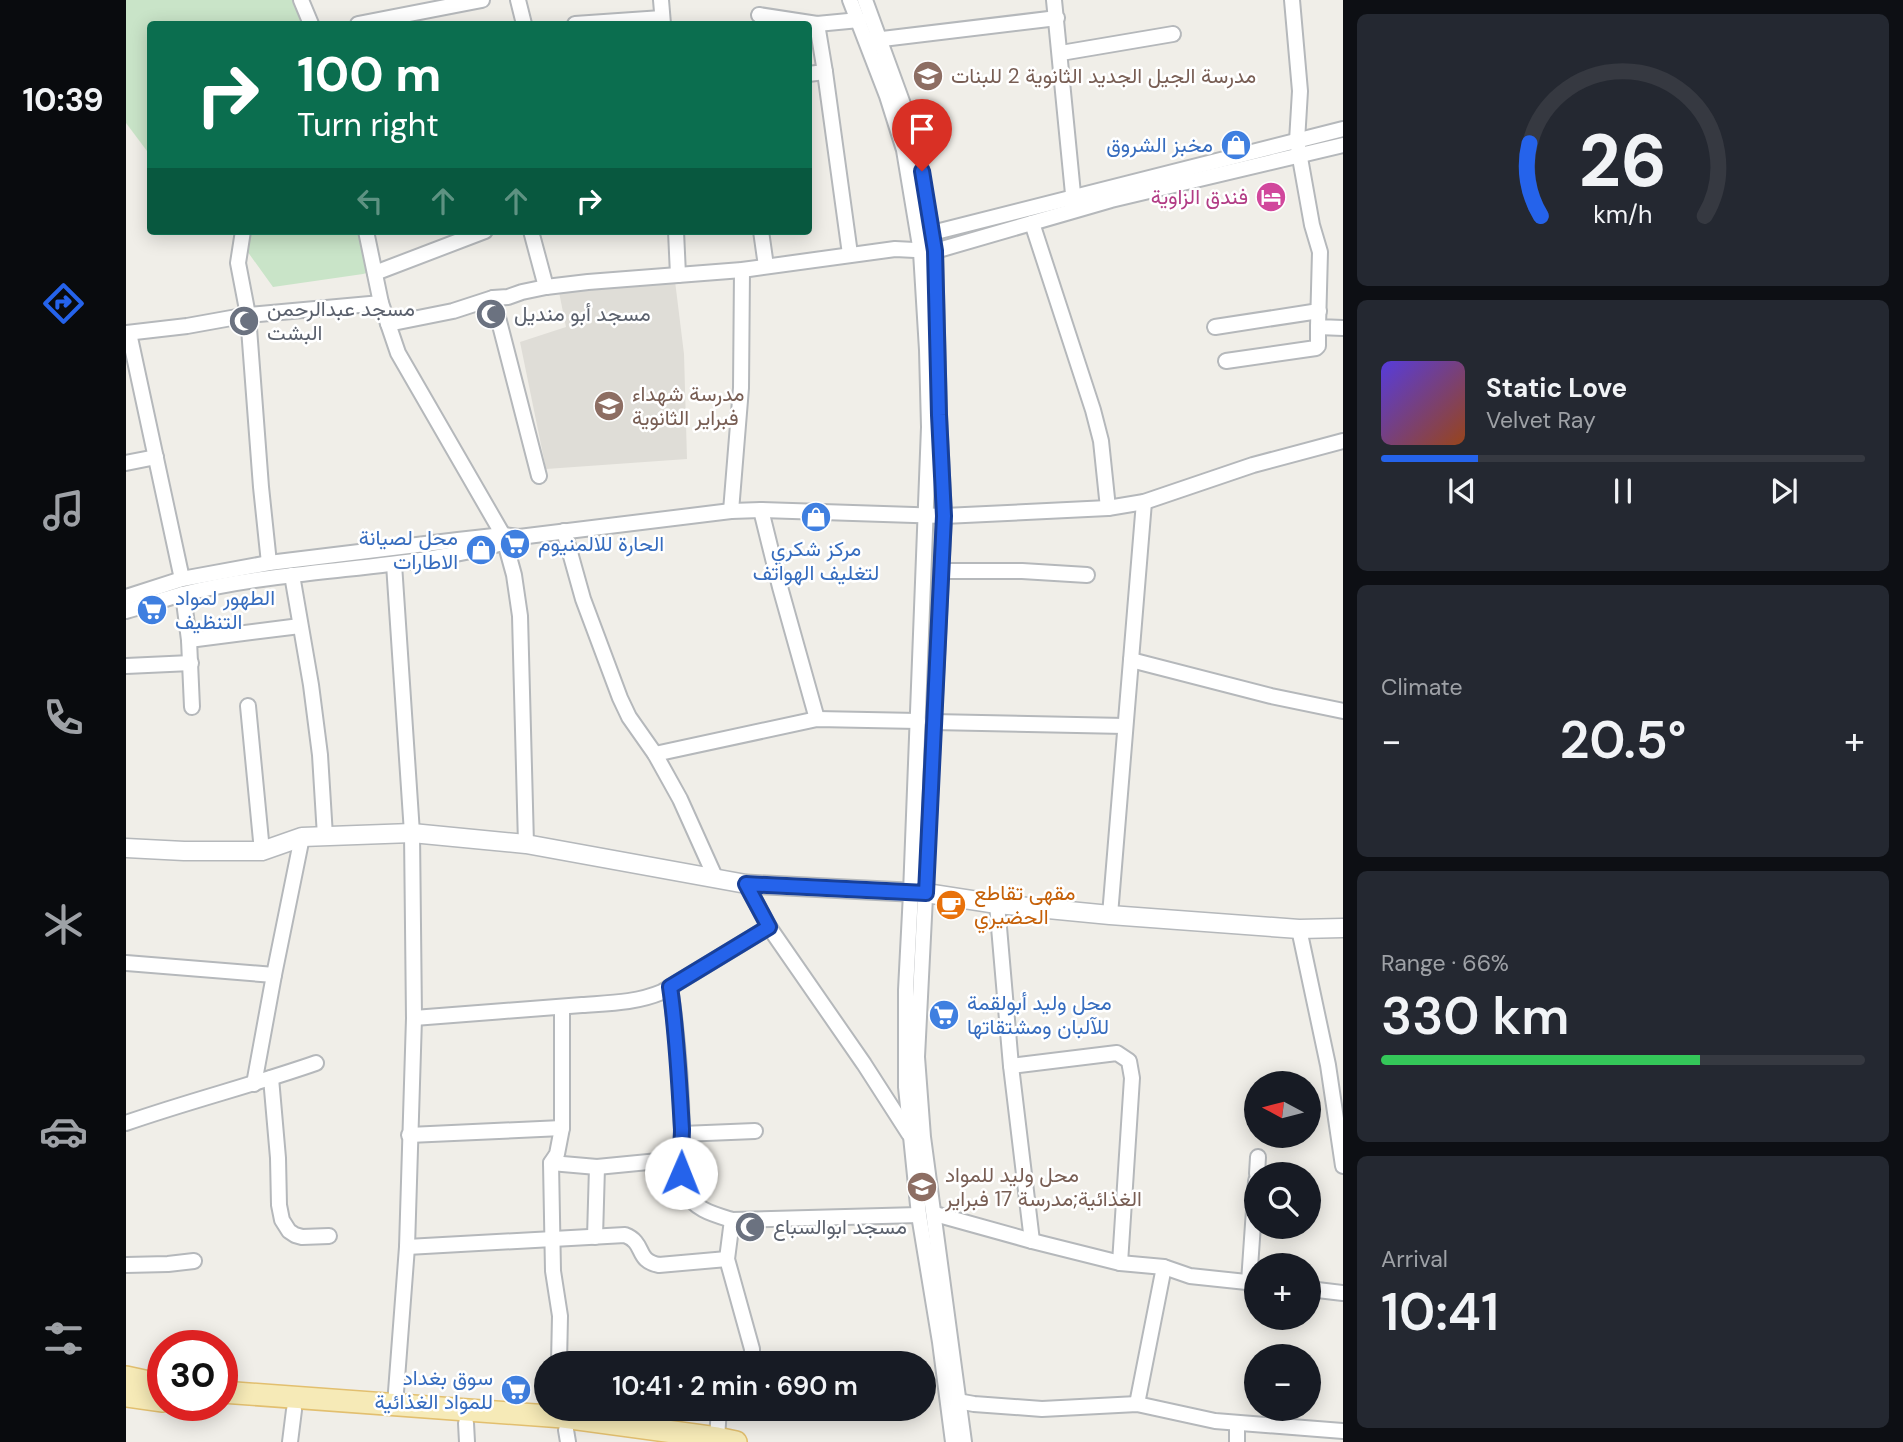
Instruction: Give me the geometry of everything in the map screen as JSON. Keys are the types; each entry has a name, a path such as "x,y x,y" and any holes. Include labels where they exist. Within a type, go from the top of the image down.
{"main road":[{"path":"126,1377 147,1382"},
{"path":"238,1393 395,1405 726,1440"},
{"path":"126,1396 147,1399"},
{"path":"238,1407 294,1410 466,1432 565,1424 658,1442"}],"street":[{"path":"374,21 482,0"},
{"path":"518,0 523,21"},
{"path":"661,0 662,21"},
{"path":"757,20 761,0"},
{"path":"850,0 859,20 873,40"},
{"path":"865,0 928,251 944,516 933,722 918,893 906,990 906,1087 919,1214 940,1342 964,1442"},
{"path":"1054,0 1074,204"},
{"path":"1226,362 1318,346 1320,252 1312,225 1299,148 1300,91 1293,0"},
{"path":"873,40 1057,18"},
{"path":"812,24 859,20"},
{"path":"817,24 850,254"},
{"path":"1060,53 1172,34"},
{"path":"812,74 825,72"},
{"path":"895,250 925,235 1074,204 1299,148 1343,129"},
{"path":"1299,148 1343,145"},
{"path":"388,324 453,311 493,298 508,297 546,286 742,270 850,254 895,250 928,251 1032,223 1074,204"},
{"path":"1032,223 1096,420 1101,441 1108,508"},
{"path":"242,235 239,263 248,316 269,563"},
{"path":"367,235 381,303 398,353 504,539 514,575 520,616 526,844"},
{"path":"375,273 475,235"},
{"path":"532,235 546,286"},
{"path":"676,235 678,275"},
{"path":"762,235 766,267"},
{"path":"928,251 929,428 918,722 917,1057 923,1137 935,1214 953,1400 953,1442"},
{"path":"731,511 741,388 742,270"},
{"path":"493,298 539,476"},
{"path":"192,707 191,663 182,587 128,333 248,316 381,303"},
{"path":"1216,327 1319,310"},
{"path":"1318,327 1343,328"},
{"path":"126,597 182,587 269,563 504,539 731,511 944,516 1108,508 1144,502 1253,465 1343,441"},
{"path":"126,463 156,457"},
{"path":"1110,915 1144,502"},
{"path":"761,510 817,719"},
{"path":"564,531 583,599 620,698 680,799 716,879"},
{"path":"126,611 182,587 231,584 394,564 461,554 504,539"},
{"path":"394,564 411,833 414,1018 407,1247 395,1405"},
{"path":"941,570 1087,575"},
{"path":"292,575 320,755 325,836"},
{"path":"189,640 300,626"},
{"path":"1131,660 1271,696 1343,710"},
{"path":"126,667 191,663"},
{"path":"248,706 262,851"},
{"path":"655,754 817,719 918,722"},
{"path":"933,722 1125,726"},
{"path":"126,848 262,851 302,836 411,833 526,844 746,884 918,893 1110,915 1299,929 1343,928"},
{"path":"254,1084 302,836"},
{"path":"746,884 769,927 912,1138"},
{"path":"997,904 1011,1066 1032,1241"},
{"path":"414,1018 639,999 670,987 769,927"},
{"path":"1299,929 1328,1065 1343,1166"},
{"path":"126,963 274,975"},
{"path":"670,987 676,1027 682,1134 679,1159 682,1188 691,1200 707,1213 732,1220 919,1214"},
{"path":"559,1351 560,1317 553,1271 551,1163 557,1154 562,1128 562,1007"},
{"path":"1011,1066 1117,1053 1129,1061 1132,1078 1119,1263"},
{"path":"1328,1065 1343,1060"},
{"path":"126,1123 316,1063"},
{"path":"271,1079 282,1220 295,1235 329,1237"},
{"path":"409,1135 562,1128"},
{"path":"682,1134 755,1131"},
{"path":"1258,1157 1258,1162"},
{"path":"551,1163 597,1167 679,1159"},
{"path":"595,1237 597,1167"},
{"path":"935,1214 1119,1263 1164,1267 1190,1276 1244,1281"},
{"path":"732,1220 727,1259 752,1351"},
{"path":"407,1247 625,1235 636,1242 643,1257 650,1264 727,1259"},
{"path":"126,1265 194,1261"},
{"path":"1137,1404 1164,1267"},
{"path":"1321,1290 1343,1293"},
{"path":"953,1400 990,1406 1042,1409 1137,1404 1215,1421 1343,1431"},
{"path":"290,1442 294,1410"},
{"path":"722,1421 726,1440"},
{"path":"1237,1423 1237,1442"}],"shaded area":[{"name":"مدرسة شهداء فبراير الثانوية","path":"675,281 684,354 687,459 546,469 520,342 566,327 559,292"}],"green space":[{"path":"126,0 308,0 316,21 147,21 147,151 126,123"},
{"path":"234,235 373,235 380,269 363,274 273,287"}],"place":[{"name":"مدرسة الجيل الجديد الثانوية 2 للبنات","path":"928,76"},
{"name":"مخبز الشروق","path":"1236,145"},
{"name":"فندق الزاوية","path":"1271,197"},
{"name":"مسجد أبو منديل","path":"491,314"},
{"name":"مسجد عبدالرحمن البشت","path":"244,321"},
{"name":"مدرسة شهداء فبراير الثانوية","path":"609,406"},
{"name":"مركز شكري لتغليف الهواتف","path":"816,517"},
{"name":"الحارة للالمنيوم","path":"515,544"},
{"name":"محل لصيانة الاطارات","path":"481,550"},
{"name":"الطهور لمواد التنظيف","path":"152,610"},
{"name":"مقهى تقاطع الحضيري","path":"951,905"},
{"name":"محل وليد أبولقمة للآلبان ومشتقاتها","path":"944,1015"},
{"name":"محل وليد للمواد الغذائية;مدرسة 17 فبراير","path":"922,1187"},
{"name":"مسجد ابوالسباع","path":"750,1227"},
{"name":"سوق بغداد للمواد الغذائية","path":"516,1390"}],"route":[{"path":"681,1173 679,1159 682,1134 676,1027 670,987 769,927 746,884 926,893 944,516 935,251 922,171"}]}
